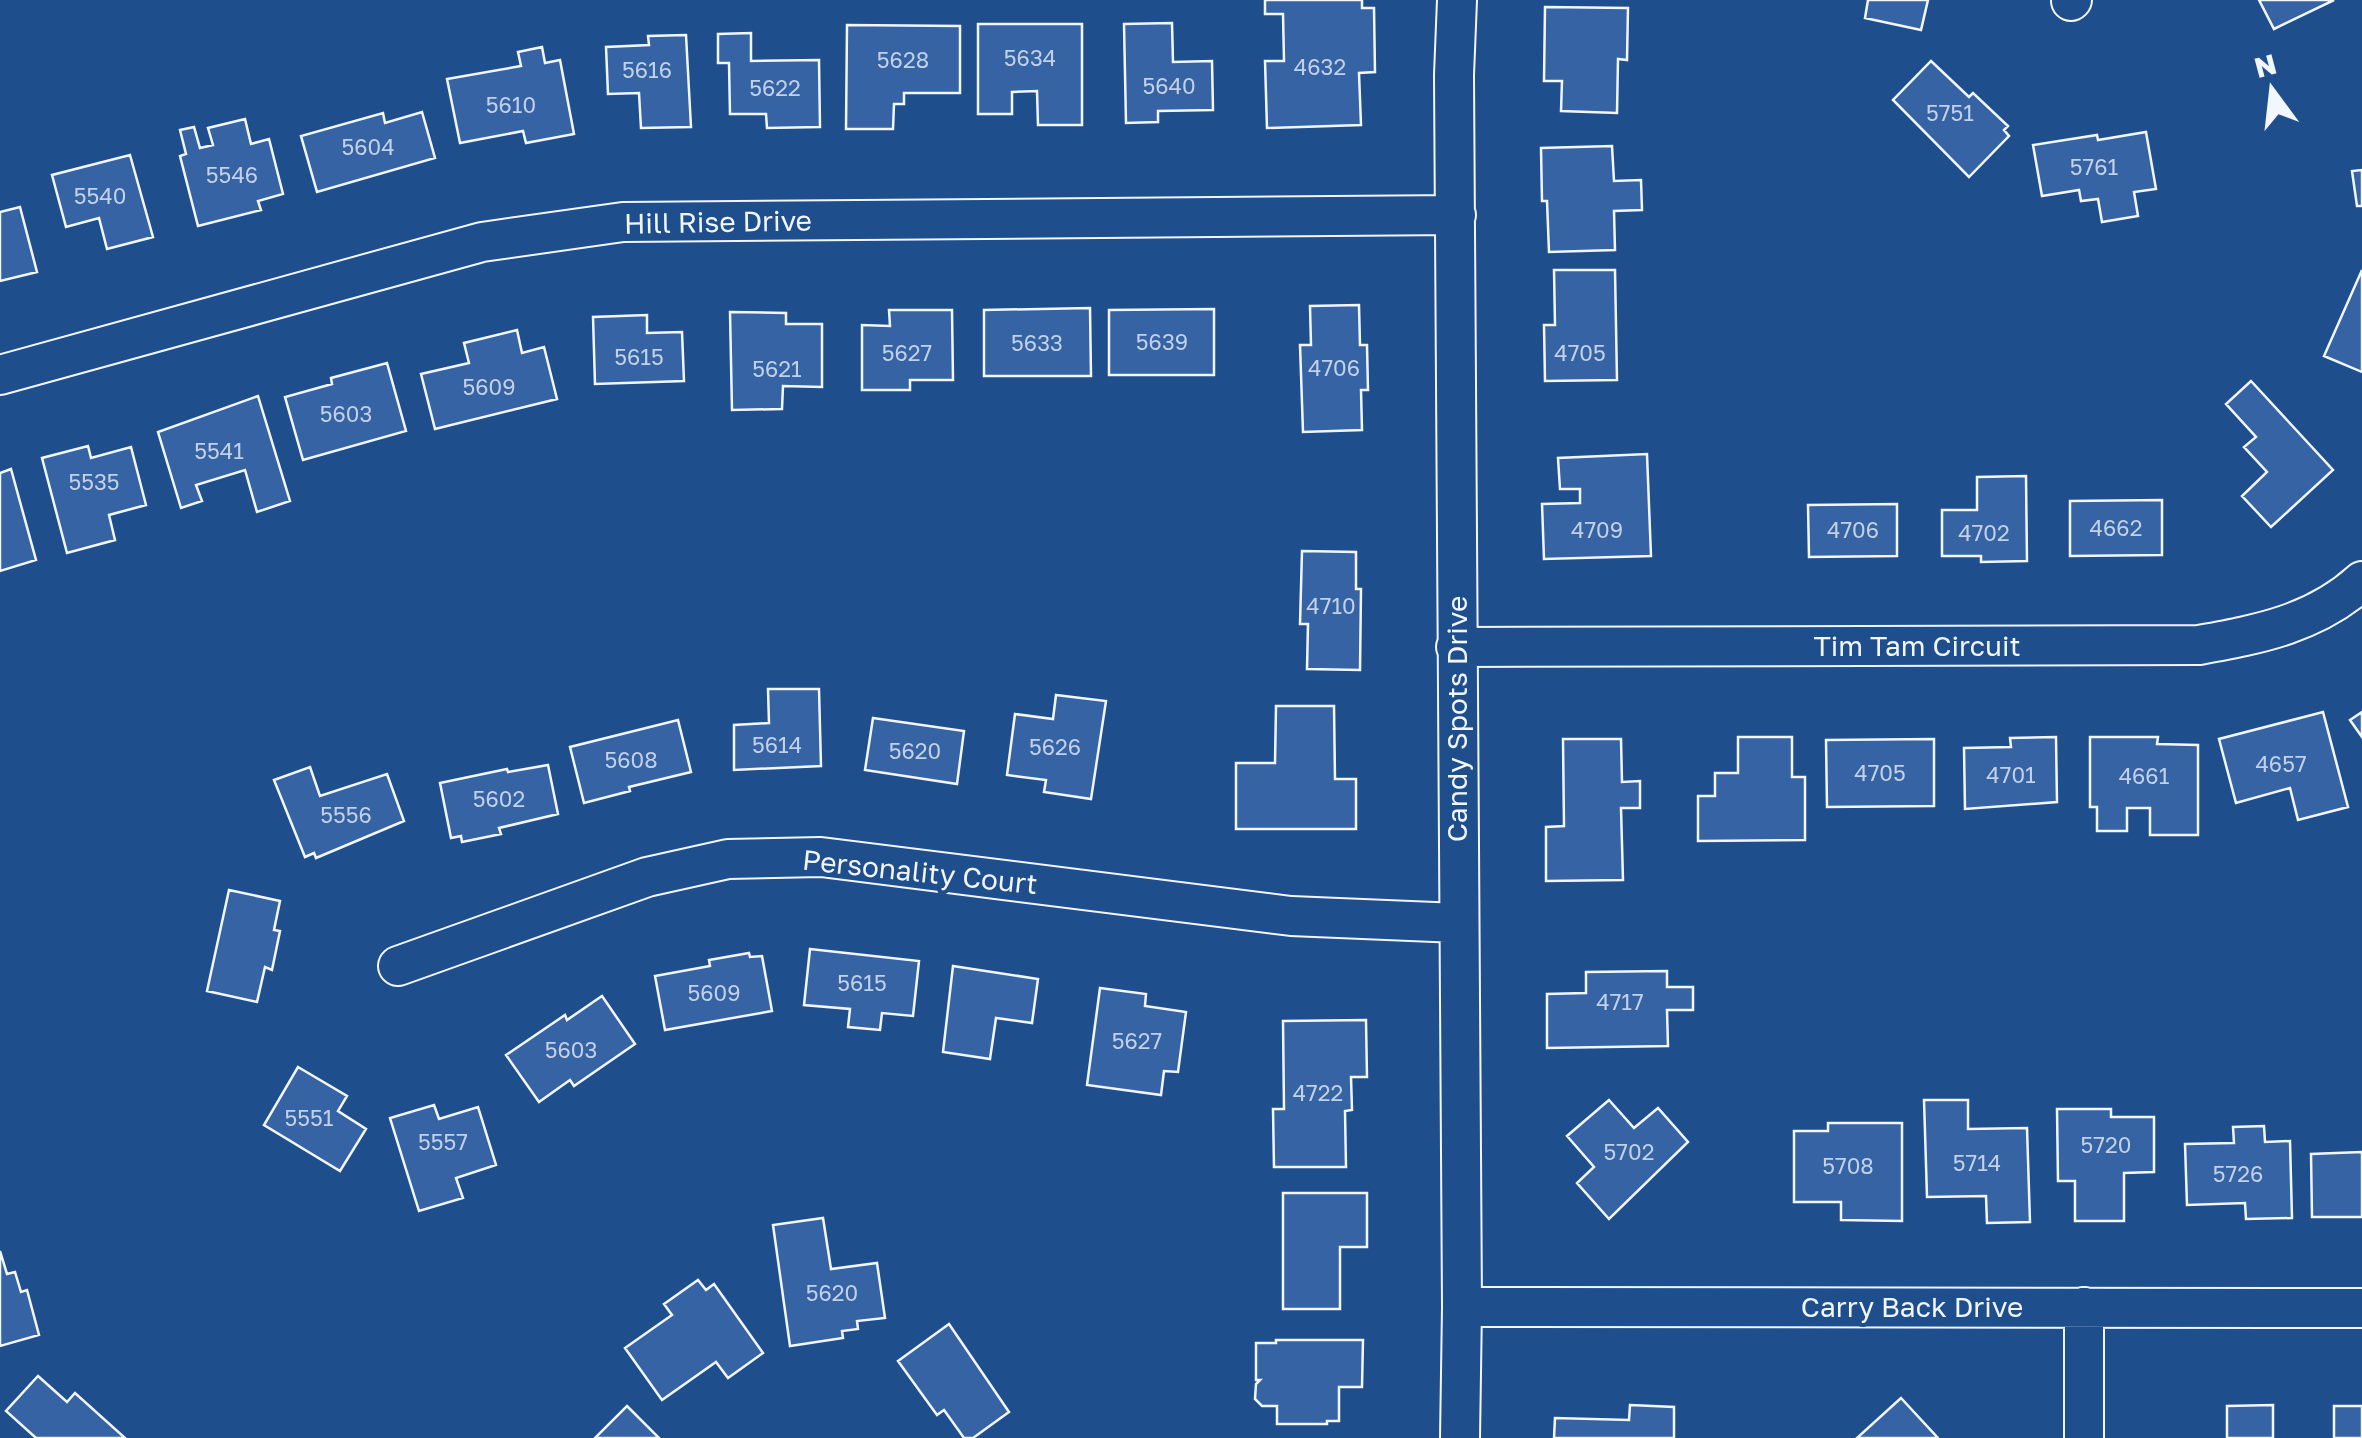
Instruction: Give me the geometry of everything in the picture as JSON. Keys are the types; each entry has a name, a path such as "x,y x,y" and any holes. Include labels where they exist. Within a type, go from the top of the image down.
{"street":[{"name":"Candy Spots Drive","path":"1457,0 1454,74 1460,1438"},
{"name":"Hill Rise Drive","path":"0,375 482,242 623,222 1456,215"},
{"name":"Tim Tam Circuit","path":"1456,648 2199,644 2275,631 2344,598 2362,581"},
{"name":"Personality Court","path":"398,966 647,877 728,859 821,858 1292,916 1458,923"},
{"name":"Carry Back Drive","path":"1462,1307 2362,1308"},
{"path":"2084,1308 2084,1438"}],"building":[{"path":"1265,0 1362,0 1362,8 1374,8 1375,72 1359,73 1361,125 1267,128 1265,61 1284,61 1283,14 1265,14"},
{"path":"1868,0 1928,0 1921,30 1865,18"},
{"path":"2259,0 2334,0 2274,29"},
{"path":"1545,7 1628,8 1627,60 1618,59 1617,113 1561,111 1562,81 1544,81"},
{"path":"1172,23 1173,62 1212,61 1213,110 1158,111 1158,122 1126,123 1124,24"},
{"path":"978,24 1082,24 1082,125 1038,125 1037,91 1012,92 1012,114 978,114"},
{"path":"847,25 960,26 960,93 904,93 904,104 894,104 893,129 846,129"},
{"path":"751,33 751,61 819,60 820,127 767,128 766,114 730,114 729,63 718,63 718,34"},
{"path":"686,35 691,127 641,128 639,93 608,94 606,47 649,45 648,36"},
{"path":"542,47 545,63 560,60 574,134 526,143 523,131 460,143 447,79 521,66 518,52"},
{"path":"1931,61 2008,126 2004,130 2009,136 1969,177 1893,100"},
{"path":"422,112 435,158 317,192 301,136 383,113 385,123"},
{"path":"245,119 251,144 269,139 283,194 258,201 261,210 198,226 180,156 186,154 180,130 194,127 200,148 213,145 208,128"},
{"path":"2146,132 2156,189 2134,192 2138,216 2102,222 2098,199 2081,201 2079,190 2042,196 2033,145"},
{"path":"1612,146 1614,181 1641,180 1642,210 1614,211 1615,250 1549,252 1547,201 1542,201 1541,148"},
{"path":"130,155 153,237 107,249 99,218 66,227 52,175"},
{"path":"2362,170 2362,206 2357,206 2352,171"},
{"path":"20,207 37,272 0,281 0,212"},
{"path":"1554,270 1615,270 1617,380 1545,381 1544,325 1555,325"},
{"path":"2362,270 2362,372 2324,356"},
{"path":"1359,305 1360,345 1367,345 1368,390 1361,390 1362,430 1303,432 1300,345 1311,345 1310,306"},
{"path":"1090,308 1091,376 984,376 984,310"},
{"path":"1214,309 1214,375 1109,375 1109,310"},
{"path":"889,310 952,310 953,380 910,380 910,390 862,390 862,325 890,326"},
{"path":"730,312 786,313 786,324 822,324 822,387 783,386 782,409 732,410"},
{"path":"647,315 647,333 682,332 684,381 595,384 593,317"},
{"path":"517,330 522,353 544,347 557,399 435,429 421,374 469,363 464,343"},
{"path":"387,363 406,431 303,460 285,397 332,384 331,378"},
{"path":"2251,381 2333,470 2271,527 2242,496 2267,472 2244,447 2256,437 2226,404"},
{"path":"258,396 290,501 257,512 245,470 196,485 202,501 181,508 158,432"},
{"path":"88,446 91,458 131,447 146,505 109,515 115,540 67,553 42,458"},
{"path":"1647,454 1651,556 1544,559 1542,504 1580,503 1580,489 1560,489 1558,458"},
{"path":"11,469 36,560 0,571 0,473"},
{"path":"2026,476 2027,561 1981,562 1981,556 1942,556 1942,510 1977,510 1977,477"},
{"path":"2162,500 2162,555 2070,556 2070,501"},
{"path":"1897,504 1897,556 1809,557 1808,505"},
{"path":"1302,551 1356,552 1356,589 1361,589 1360,670 1307,669 1308,624 1300,624"},
{"path":"768,689 819,689 821,766 734,770 734,725 769,723"},
{"path":"1056,695 1106,701 1091,799 1044,792 1046,780 1007,775 1015,714 1053,719"},
{"path":"1276,706 1334,706 1335,779 1356,779 1356,829 1236,829 1236,763 1275,763"},
{"path":"2323,712 2348,807 2298,820 2290,788 2236,803 2219,739"},
{"path":"2362,712 2362,737 2350,720"},
{"path":"873,718 964,731 957,784 865,770"},
{"path":"678,720 691,772 584,803 570,747"},
{"path":"1738,737 1792,737 1792,777 1805,777 1805,840 1698,841 1698,796 1715,796 1715,773 1738,773"},
{"path":"2056,737 2057,802 1965,809 1964,748 2011,747 2010,738"},
{"path":"2090,737 2158,737 2157,744 2198,745 2198,835 2150,835 2150,808 2127,808 2127,831 2097,831 2097,807 2090,807"},
{"path":"1563,739 1621,739 1622,782 1640,781 1640,808 1621,808 1623,880 1546,881 1546,827 1564,826"},
{"path":"1934,739 1934,806 1827,807 1826,740"},
{"path":"548,765 558,814 499,828 501,834 462,842 461,836 451,838 440,783"},
{"path":"310,767 320,796 387,774 404,821 316,858 314,853 305,857 274,780"},
{"path":"229,890 280,901 274,930 280,931 272,970 265,967 257,1002 207,991"},
{"path":"810,949 919,961 913,1016 882,1013 880,1030 848,1027 850,1009 804,1005"},
{"path":"749,953 750,957 762,956 772,1011 665,1030 655,976 710,966 709,960"},
{"path":"953,966 1038,979 1032,1023 996,1018 990,1059 943,1052"},
{"path":"1667,971 1667,987 1693,987 1693,1010 1667,1010 1668,1046 1547,1048 1547,994 1586,993 1586,972"},
{"path":"1100,988 1146,994 1145,1006 1186,1012 1178,1072 1164,1071 1161,1095 1087,1085"},
{"path":"602,996 635,1044 574,1086 570,1080 539,1102 506,1055 565,1015 567,1020"},
{"path":"1366,1020 1367,1077 1351,1077 1352,1110 1345,1111 1346,1167 1274,1167 1273,1109 1284,1109 1283,1021"},
{"path":"298,1067 347,1096 338,1111 366,1129 340,1171 264,1125"},
{"path":"1609,1100 1634,1128 1658,1108 1688,1142 1609,1219 1577,1183 1594,1167 1567,1136"},
{"path":"1924,1100 1968,1100 1968,1129 2027,1128 2030,1222 1987,1223 1986,1196 1927,1197"},
{"path":"434,1105 439,1119 478,1107 496,1165 456,1178 463,1198 419,1211 390,1118"},
{"path":"2057,1109 2111,1109 2111,1117 2154,1117 2154,1172 2124,1173 2124,1221 2075,1221 2075,1181 2058,1181"},
{"path":"1828,1123 1902,1123 1902,1221 1841,1220 1841,1202 1794,1202 1794,1131 1828,1131"},
{"path":"2264,1126 2265,1142 2290,1141 2292,1218 2246,1219 2245,1203 2187,1205 2185,1144 2234,1143 2233,1127"},
{"path":"2362,1152 2362,1217 2312,1217 2311,1154"},
{"path":"1283,1193 1367,1193 1367,1247 1340,1247 1340,1309 1283,1309"},
{"path":"823,1218 831,1269 877,1263 885,1318 857,1321 858,1329 842,1331 843,1338 790,1346 773,1225"},
{"path":"0,1251 7,1274 15,1272 21,1292 27,1290 39,1335 0,1346"},
{"path":"698,1280 706,1290 714,1284 763,1353 728,1378 716,1362 662,1400 625,1348 672,1315 664,1304"},
{"path":"949,1324 1009,1412 973,1438 964,1438 944,1410 937,1415 898,1361"},
{"path":"1363,1340 1362,1387 1339,1387 1339,1421 1277,1424 1277,1406 1262,1406 1255,1399 1260,1380 1256,1380 1256,1343"},
{"path":"38,1376 67,1402 75,1393 125,1438 36,1438 6,1411"},
{"path":"1901,1398 1938,1438 1857,1438"},
{"path":"1630,1405 1674,1407 1674,1438 1554,1438 1555,1418 1629,1420"},
{"path":"2273,1405 2273,1438 2227,1438 2227,1406"},
{"path":"627,1406 659,1438 595,1438"},
{"path":"2334,1406 2362,1406 2362,1438 2334,1438"}]}
